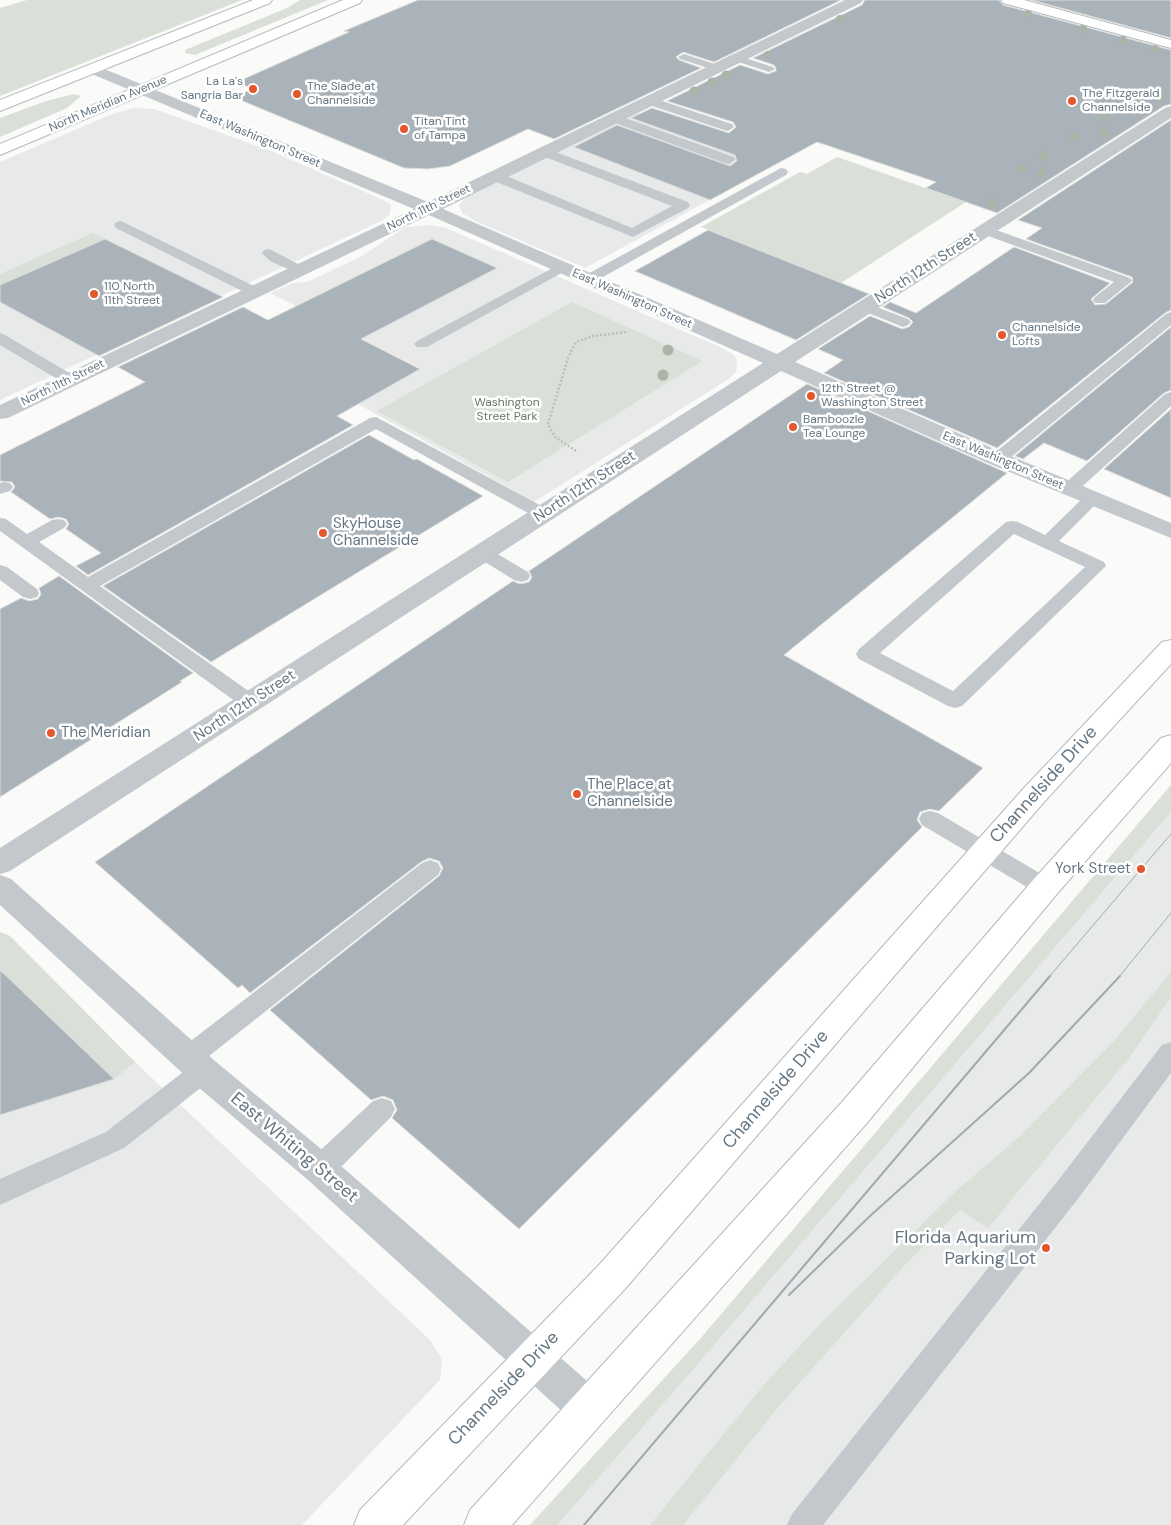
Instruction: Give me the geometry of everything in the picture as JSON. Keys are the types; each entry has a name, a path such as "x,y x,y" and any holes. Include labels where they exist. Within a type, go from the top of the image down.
{"main road":[{"path":"0,106 265,0"},
{"name":"North Meridian Avenue","path":"0,150 354,0"},
{"path":"1008,0 1171,44"},
{"path":"1060,0 1171,30"},
{"name":"Channelside Drive","path":"375,1525 611,1278 1040,788 1171,648"},
{"path":"485,1525 854,1113 1045,887 1171,745"}],"street":[{"name":"North 11th Street","path":"0,413 428,209 856,0"},
{"name":"East Washington Street","path":"92,69 428,209 998,459 1171,531"},
{"name":"North 12th Street","path":"0,863 778,362 1168,115"},
{"name":"East Whiting Street","path":"0,887 195,1064 320,1169 589,1409"}],"lane":[{"path":"684,57 717,68"},
{"path":"736,58 769,69"},
{"path":"650,100 728,128"},
{"path":"614,118 729,160"},
{"path":"494,176 633,233 683,205 545,152"},
{"path":"589,279 781,172"},
{"path":"121,225 253,291"},
{"path":"985,230 1125,281 1100,300"},
{"path":"269,253 299,270"},
{"path":"422,344 562,268"},
{"path":"866,307 903,322"},
{"path":"998,459 1171,317"},
{"path":"0,338 70,380"},
{"path":"1069,489 1171,397"},
{"path":"87,585 376,422 543,514"},
{"path":"1047,543 1093,498"},
{"path":"0,523 250,702"},
{"path":"26,542 58,524"},
{"path":"1012,526 1047,543 1097,566 955,701 866,654 1012,526"},
{"path":"483,553 521,576"},
{"path":"0,571 30,593"},
{"path":"930,819 1045,887"},
{"path":"0,1192 115,1140 195,1064 430,869"},
{"path":"803,1525 1070,1187 1171,1053"},
{"path":"320,1169 382,1109"}],"path":[{"path":"578,452 555,436 548,424 568,358 576,342 593,336 628,332"}],"shaded area":[{"path":"134,108 154,109 271,151 383,200 391,205 390,214 383,220 0,400 0,162 112,114"},
{"path":"638,113 777,163 585,268 475,221 462,213 459,205 465,198"},
{"path":"431,225 446,228 720,347 734,355 737,360 736,372 730,378 534,502 358,404 420,368 270,293 293,283 307,282 362,256 407,227"},
{"path":"1171,785 1171,1525 530,1525 700,1339"},
{"path":"0,932 10,936 135,1062 430,1340 442,1359 440,1380 302,1525 0,1525"}],"green space":[{"path":"27,0 242,0 0,96 0,8"},
{"path":"300,0 328,0 195,55 185,53 185,50 287,8"},
{"path":"74,94 81,96 67,108 0,137 0,118 46,101"},
{"path":"837,157 966,202 841,283 701,227 800,172 807,174"},
{"path":"93,233 105,239 0,285 0,274"},
{"name":"Washington Street Park","path":"572,302 702,361 508,482 377,411"},
{"path":"1171,785 1171,812 695,1367 557,1525 530,1525 700,1339"},
{"path":"0,932 10,936 135,1062 114,1079 0,970"},
{"path":"1171,972 1171,997 1129,1058 988,1228 960,1210 902,1268 779,1406 683,1525 650,1525 762,1387 824,1320 955,1192 1019,1137 1114,1041"}],"building":[{"path":"418,0 841,0 714,62 683,52 676,57 679,60 701,68 554,139 528,129 450,166 428,169 404,168 233,97 253,89 237,82 349,32 344,31"},
{"path":"865,0 999,0 1003,5 1171,50 1171,104 1164,106 997,213 926,188 936,182 817,142 710,200 574,147 617,125 730,166 737,161 735,155 631,118 652,108 729,133 736,127 733,122 667,101 740,65 768,74 776,71 774,65 753,58 862,5"},
{"path":"1031,0 1171,0 1171,38"},
{"path":"1171,120 1171,310 997,448 824,373 843,360 818,349 870,316 902,329 909,327 913,322 909,318 883,307 890,302 916,313 1014,247 1110,283 1091,299 1095,305 1106,304 1133,282 1132,277 1026,239 1042,228 1018,220"},
{"path":"708,230 869,294 796,340 635,271"},
{"name":"110 North 11th Street","path":"105,239 223,297 99,356 0,302 0,285"},
{"path":"432,239 497,268 361,339 420,369 337,416 353,425 88,575 76,566 101,553 66,529 69,524 66,519 58,517 50,519 11,492 15,487 12,482 0,481 0,455 145,382 118,367 243,307 268,320"},
{"path":"1171,327 1171,390 1164,393 1087,461 1044,443 1023,459 1015,456"},
{"name":"The Place at Channelside","path":"807,384 1007,473 784,655 983,768 939,811 930,809 920,812 917,820 922,827 519,1229 392,1118 397,1110 393,1100 383,1096 371,1100 270,1010 439,876 443,868 439,861 429,858 421,862 250,993 242,985 238,988 95,862 513,581 520,584 529,582 532,577 529,571"},
{"path":"1171,409 1171,498 1104,469"},
{"name":"SkyHouse Channelside","path":"369,435 483,496 211,662 103,586"},
{"name":"The Meridian","path":"59,576 193,673 180,681 182,682 0,797 0,609 21,598 29,601 38,599 41,594 39,588"},
{"path":"0,970 114,1079 0,1115"}],"tram line":[{"path":"1049,977 1171,834"},
{"path":"1119,977 1171,913"},
{"path":"584,1525 1050,976"},
{"path":"789,1295 870,1216 1029,1073 1120,976"}],"place":[{"name":"La La's Sangria Bar","path":"253,89"},
{"name":"The Slade at Channelside","path":"297,94"},
{"name":"The Fitzgerald Channelside","path":"1072,101"},
{"name":"Titan Tint of Tampa","path":"404,129"},
{"name":"110 North 11th Street","path":"94,294"},
{"name":"Channelside Lofts","path":"1002,335"},
{"name":"12th Street @ Washington Street","path":"811,396"},
{"name":"Bamboozle Tea Lounge","path":"793,427"},
{"name":"SkyHouse Channelside","path":"323,533"},
{"name":"The Meridian","path":"51,733"},
{"name":"The Place at Channelside","path":"577,794"},
{"name":"York Street","path":"1141,869"},
{"name":"Florida Aquarium Parking Lot","path":"1046,1248"}]}
